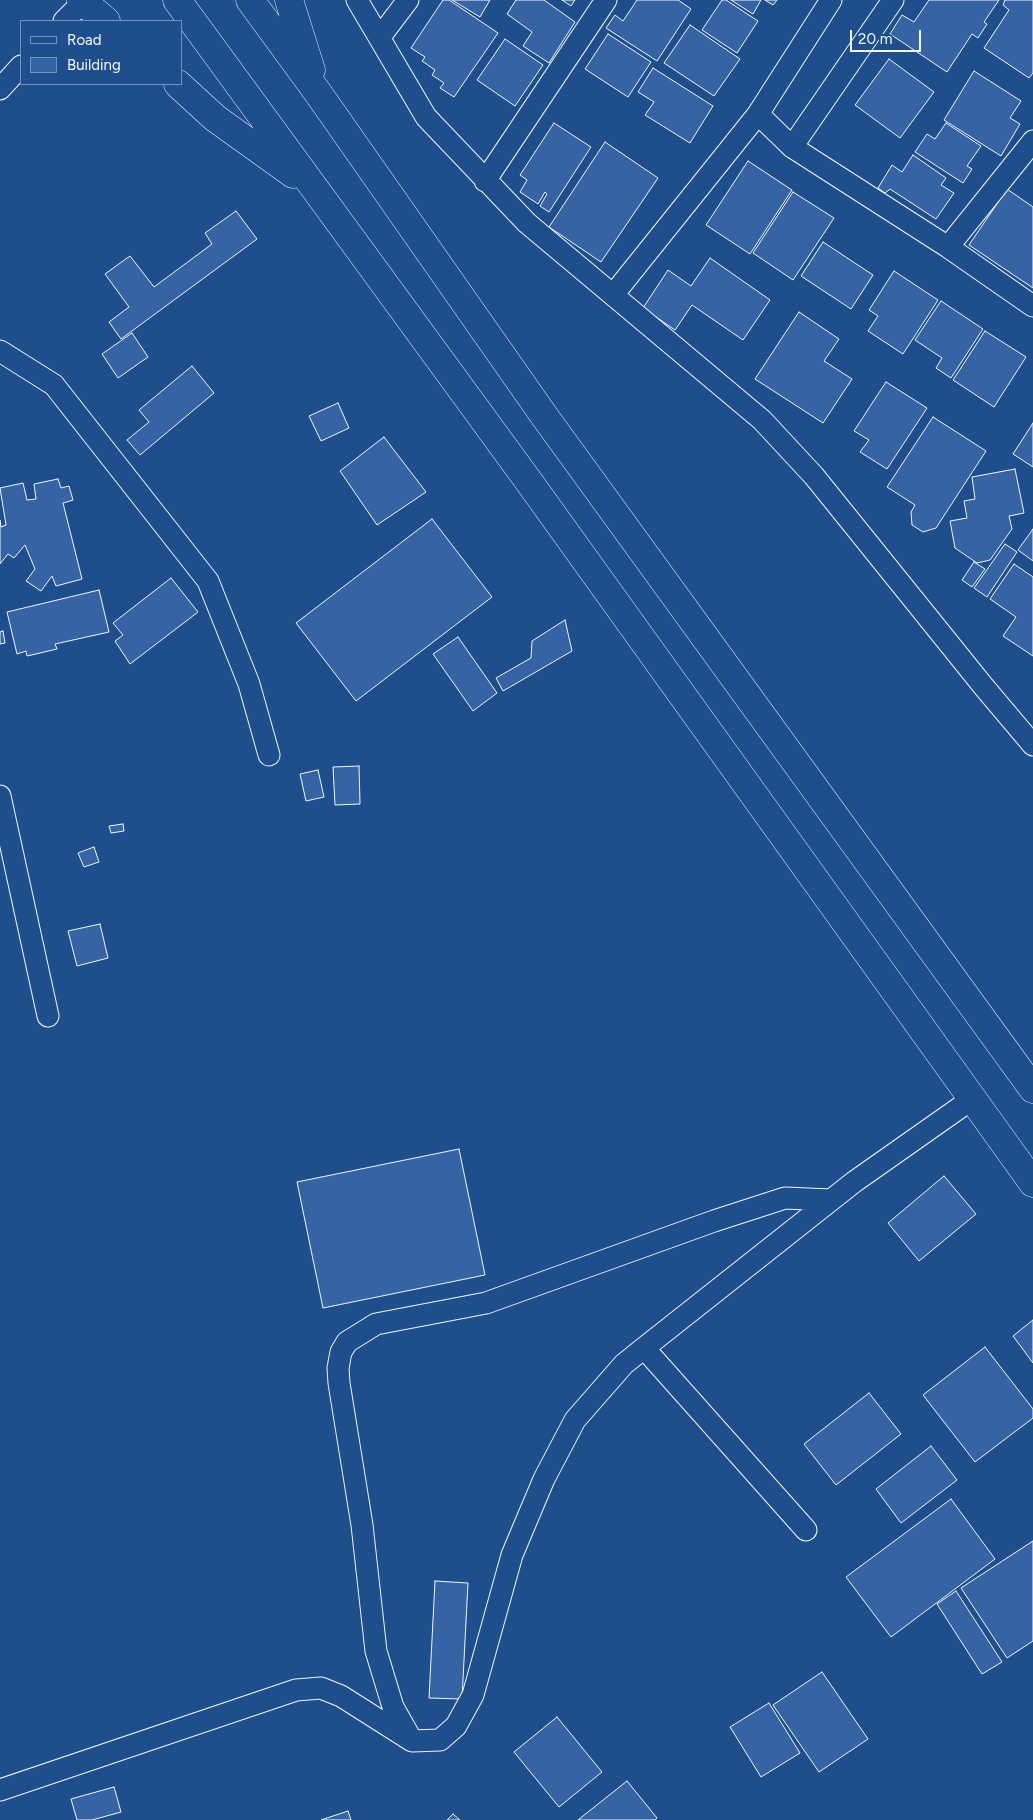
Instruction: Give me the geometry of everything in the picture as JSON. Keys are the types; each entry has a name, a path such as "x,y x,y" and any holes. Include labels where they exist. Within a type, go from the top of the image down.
{"highway":[{"path":"250,0 318,93 544,417 1033,1089"},
{"path":"289,0 318,93"},
{"path":"82,1 105,20"},
{"path":"181,11 527,478 1033,1183"},
{"path":"179,85 215,118 314,190"}],"street":[{"path":"357,0 426,117 526,223 762,420 814,476 1033,745"},
{"path":"380,37 408,0"},
{"path":"485,181 606,0"},
{"path":"613,295 758,114 831,0"},
{"path":"792,147 893,0"},
{"path":"65,20 82,1"},
{"path":"0,90 20,67"},
{"path":"758,114 792,147 948,247 1033,306"},
{"path":"948,247 1033,143"},
{"path":"0,352 54,385 208,581 249,684 269,755"},
{"path":"0,796 48,1016"},
{"path":"0,1790 296,1690 322,1688 341,1696 412,1741 440,1740 456,1726 473,1695 512,1555 544,1479 575,1420 624,1364 831,1200 972,1099"},
{"path":"412,1741 393,1707 376,1651 362,1526 339,1383 338,1368 341,1352 347,1342 376,1324 486,1303 714,1221 785,1198 831,1200"},
{"path":"644,1348 806,1530"}],"building":[{"path":"443,0 449,0 498,33 454,97 440,88 444,83 432,75 435,70 422,61 425,57 411,48"},
{"path":"452,0 490,0 480,17"},
{"path":"516,0 544,0 575,22 549,63 523,46 532,32 507,14"},
{"path":"562,0 575,0 571,6"},
{"path":"637,0 678,0 691,9 657,61 606,28 615,15 623,21"},
{"path":"722,0 726,0 758,21 737,53 702,30"},
{"path":"731,0 761,0 753,14"},
{"path":"765,0 777,0 773,5"},
{"path":"929,0 999,0 984,22 987,24 978,38 972,34 947,72 890,34 902,15 914,22"},
{"path":"1005,0 1033,0 1033,73 1029,78 984,48 1009,10 1003,5"},
{"path":"690,25 740,59 714,96 664,63"},
{"path":"608,34 651,62 628,97 585,69"},
{"path":"505,39 543,65 515,106 477,80"},
{"path":"889,59 934,92 900,138 855,105"},
{"path":"653,68 713,106 690,143 645,115 654,102 638,92"},
{"path":"974,71 1021,101 1010,118 1020,124 1001,156 944,120"},
{"path":"554,123 591,147 549,212 540,206 547,194 545,192 538,204 520,192 527,180 520,175"},
{"path":"946,123 981,146 967,166 972,169 963,183 915,152 927,134 935,139"},
{"path":"605,142 658,178 601,262 549,227"},
{"path":"913,155 946,178 941,185 954,193 936,219 890,189 885,193 878,188 892,165 902,172"},
{"path":"748,161 792,190 750,254 706,225"},
{"path":"1007,189 1033,207 1033,288 969,245"},
{"path":"793,192 834,218 793,280 753,253"},
{"path":"236,211 257,239 121,339 109,322 129,307 105,274 130,256 154,287 212,244 205,233"},
{"path":"823,242 873,275 851,309 801,276"},
{"path":"710,258 770,300 743,340 692,305 675,330 643,308 668,270 691,286"},
{"path":"894,271 938,300 903,354 868,331 878,316 869,310"},
{"path":"941,301 983,329 951,378 936,368 942,358 915,340"},
{"path":"799,312 839,339 824,361 852,379 823,423 755,379"},
{"path":"985,331 1026,357 994,407 953,380"},
{"path":"132,333 148,357 118,378 102,354"},
{"path":"192,366 214,393 140,455 127,440 149,422 139,410"},
{"path":"886,382 927,408 887,469 860,452 869,440 854,431"},
{"path":"338,403 349,428 321,441 309,416"},
{"path":"933,417 986,451 936,528 923,532 912,525 911,512 915,505 887,487"},
{"path":"1033,423 1033,467 1013,454"},
{"path":"384,437 426,492 377,525 340,471"},
{"path":"1015,469 1024,513 1009,516 1012,529 990,560 977,563 955,548 950,521 967,518 964,501 975,499 972,477"},
{"path":"58,479 61,488 69,486 73,500 63,503 82,579 56,586 52,576 41,591 26,581 35,569 25,545 14,558 8,554 0,564 0,520 1,527 6,525 0,488 23,483 27,500 36,499 34,484"},
{"path":"432,519 492,597 356,701 296,623"},
{"path":"1033,529 1033,561 1018,550"},
{"path":"1005,544 1017,552 987,597 974,588"},
{"path":"974,562 985,569 972,587 962,580"},
{"path":"1014,564 1033,577 1033,656 1003,636 1016,617 990,599"},
{"path":"171,578 198,612 130,664 115,641 123,635 113,623"},
{"path":"99,590 109,632 55,644 57,649 27,656 26,651 17,654 7,612"},
{"path":"565,620 572,651 503,691 496,678 531,658 532,641"},
{"path":"3,631 5,643 0,644 0,632"},
{"path":"458,637 497,693 473,711 433,654"},
{"path":"359,766 360,804 335,805 333,767"},
{"path":"318,770 324,797 306,801 300,774"},
{"path":"123,824 124,831 111,833 109,826"},
{"path":"94,847 99,862 84,867 78,853"},
{"path":"100,924 108,958 77,966 68,931"},
{"path":"459,1149 485,1275 323,1308 297,1182"},
{"path":"944,1176 976,1214 919,1261 888,1223"},
{"path":"1033,1320 1033,1363 1013,1336"},
{"path":"985,1347 1033,1409 1033,1418 975,1462 923,1395"},
{"path":"869,1393 901,1434 836,1485 804,1444"},
{"path":"931,1446 957,1480 901,1523 876,1489"},
{"path":"951,1499 995,1559 891,1637 846,1577"},
{"path":"1033,1541 1033,1641 1007,1658 961,1588"},
{"path":"435,1581 468,1583 462,1699 429,1698"},
{"path":"956,1591 1002,1662 982,1674 937,1604"},
{"path":"822,1672 868,1739 819,1772 773,1705"},
{"path":"769,1703 800,1753 761,1777 730,1727"},
{"path":"557,1717 602,1772 559,1807 514,1752"},
{"path":"627,1781 657,1818 655,1820 578,1820"},
{"path":"114,1787 121,1812 92,1820 77,1820 71,1799"},
{"path":"348,1811 351,1820 321,1820"},
{"path":"453,1814 460,1820 447,1820"}]}
